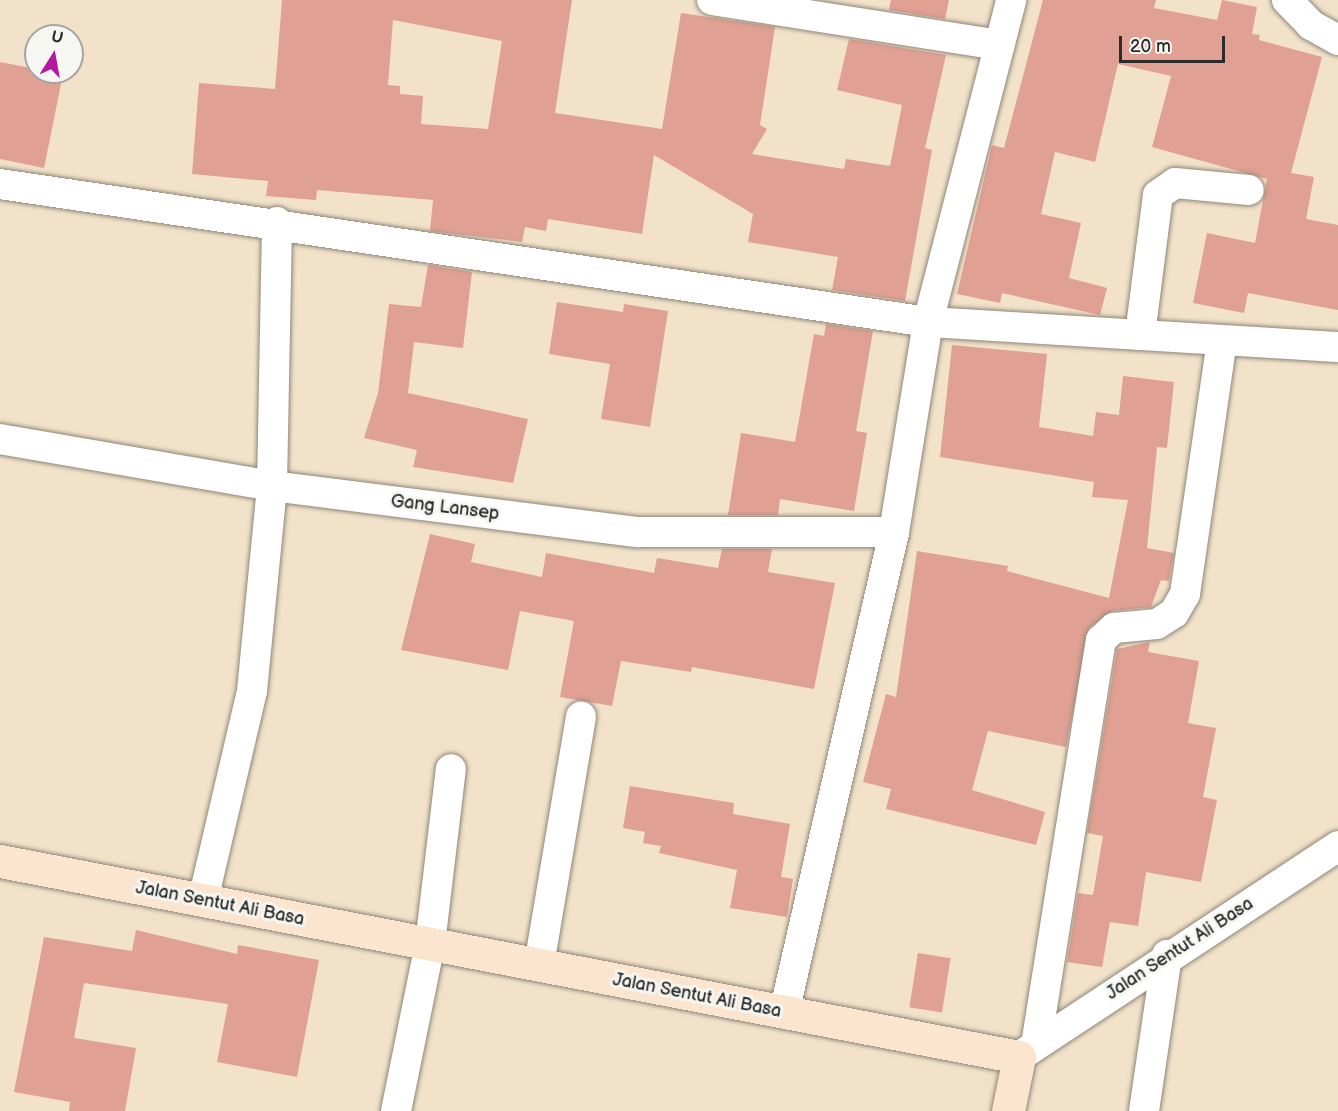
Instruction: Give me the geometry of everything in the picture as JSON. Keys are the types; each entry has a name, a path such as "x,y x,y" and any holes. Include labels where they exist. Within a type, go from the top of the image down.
{"street":[{"path":"712,0 999,45"},
{"path":"784,1012 894,532 928,322 1011,0"},
{"path":"1287,0 1311,25 1338,40"},
{"path":"1140,335 1158,195 1175,183 1249,190"},
{"path":"0,184 278,222 928,322 1338,348"},
{"path":"203,900 252,691 272,486 278,222"},
{"path":"1008,1111 1027,1051 1101,640 1114,628 1157,624 1174,613 1185,594 1222,341"},
{"name":"Gang Lansep","path":"0,439 272,486 636,532 894,532"},
{"path":"539,965 581,717"},
{"path":"396,1111 430,944 451,770"},
{"name":"Jalan Sentut Ali Basa","path":"0,861 784,1012 1027,1051 1167,956 1338,846"},
{"path":"1144,1111 1167,956"}],"building":[{"path":"282,0 572,0 555,113 662,129 681,13 775,27 760,125 767,129 752,154 844,169 846,159 890,166 902,105 837,90 849,39 946,55 925,148 932,150 905,301 832,290 838,257 748,242 753,214 654,155 642,234 548,219 546,231 525,227 522,242 430,231 433,200 317,190 316,200 266,196 268,181 192,174 199,83 275,89","holes":["393,20 502,41 488,129 421,124 423,96 400,94 400,86 388,85"]},
{"path":"891,0 949,0 945,19 889,10"},
{"path":"1043,0 1156,0 1154,8 1217,20 1222,0 1257,7 1252,34 1260,35 1259,40 1322,57 1291,173 1314,177 1306,219 1338,225 1338,310 1248,293 1244,313 1193,303 1207,233 1255,243 1267,179 1152,147 1171,76 1118,64 1095,162 1055,152 1041,214 1081,223 1069,278 1107,288 1100,315 1002,293 1000,303 957,294 992,145 1004,148"},
{"path":"0,62 24,67 24,84 61,84 44,168 0,159"},
{"path":"428,265 472,272 463,348 414,342 408,393 528,419 513,483 413,467 417,450 364,438 378,393 389,304 421,307"},
{"path":"557,302 623,312 624,304 668,311 650,427 601,419 610,364 549,354"},
{"path":"826,324 873,331 856,431 867,433 854,511 780,499 778,515 728,515 741,433 795,442 814,334 824,336"},
{"path":"952,345 1047,354 1039,427 1093,436 1096,412 1119,415 1123,376 1174,382 1167,448 1157,447 1147,548 1174,553 1169,581 1161,580 1151,607 1112,611 1089,628 1066,747 988,731 972,790 1045,812 1036,845 886,809 891,789 863,782 886,694 896,697 917,551 1008,566 1007,571 1109,598 1128,500 1092,497 1094,482 940,457"},
{"path":"430,534 475,544 471,562 542,577 546,553 654,573 657,558 718,568 722,549 772,549 768,572 835,583 814,689 692,667 691,672 621,661 612,706 560,697 574,621 520,611 508,670 401,650"},
{"path":"1150,642 1148,652 1199,661 1188,723 1216,728 1203,797 1217,800 1201,882 1146,872 1138,926 1110,922 1102,967 1067,962 1078,893 1093,895 1103,836 1087,833 1117,649"},
{"path":"630,786 734,803 733,814 790,824 781,877 793,879 787,917 730,908 737,870 659,853 661,846 643,843 645,832 623,828"},
{"path":"136,930 237,954 238,945 319,960 297,1077 217,1062 228,1004 84,983 74,1038 136,1048 125,1111 69,1111 70,1102 14,1092 44,937 132,951"},
{"path":"918,953 951,958 942,1012 909,1007"}]}
